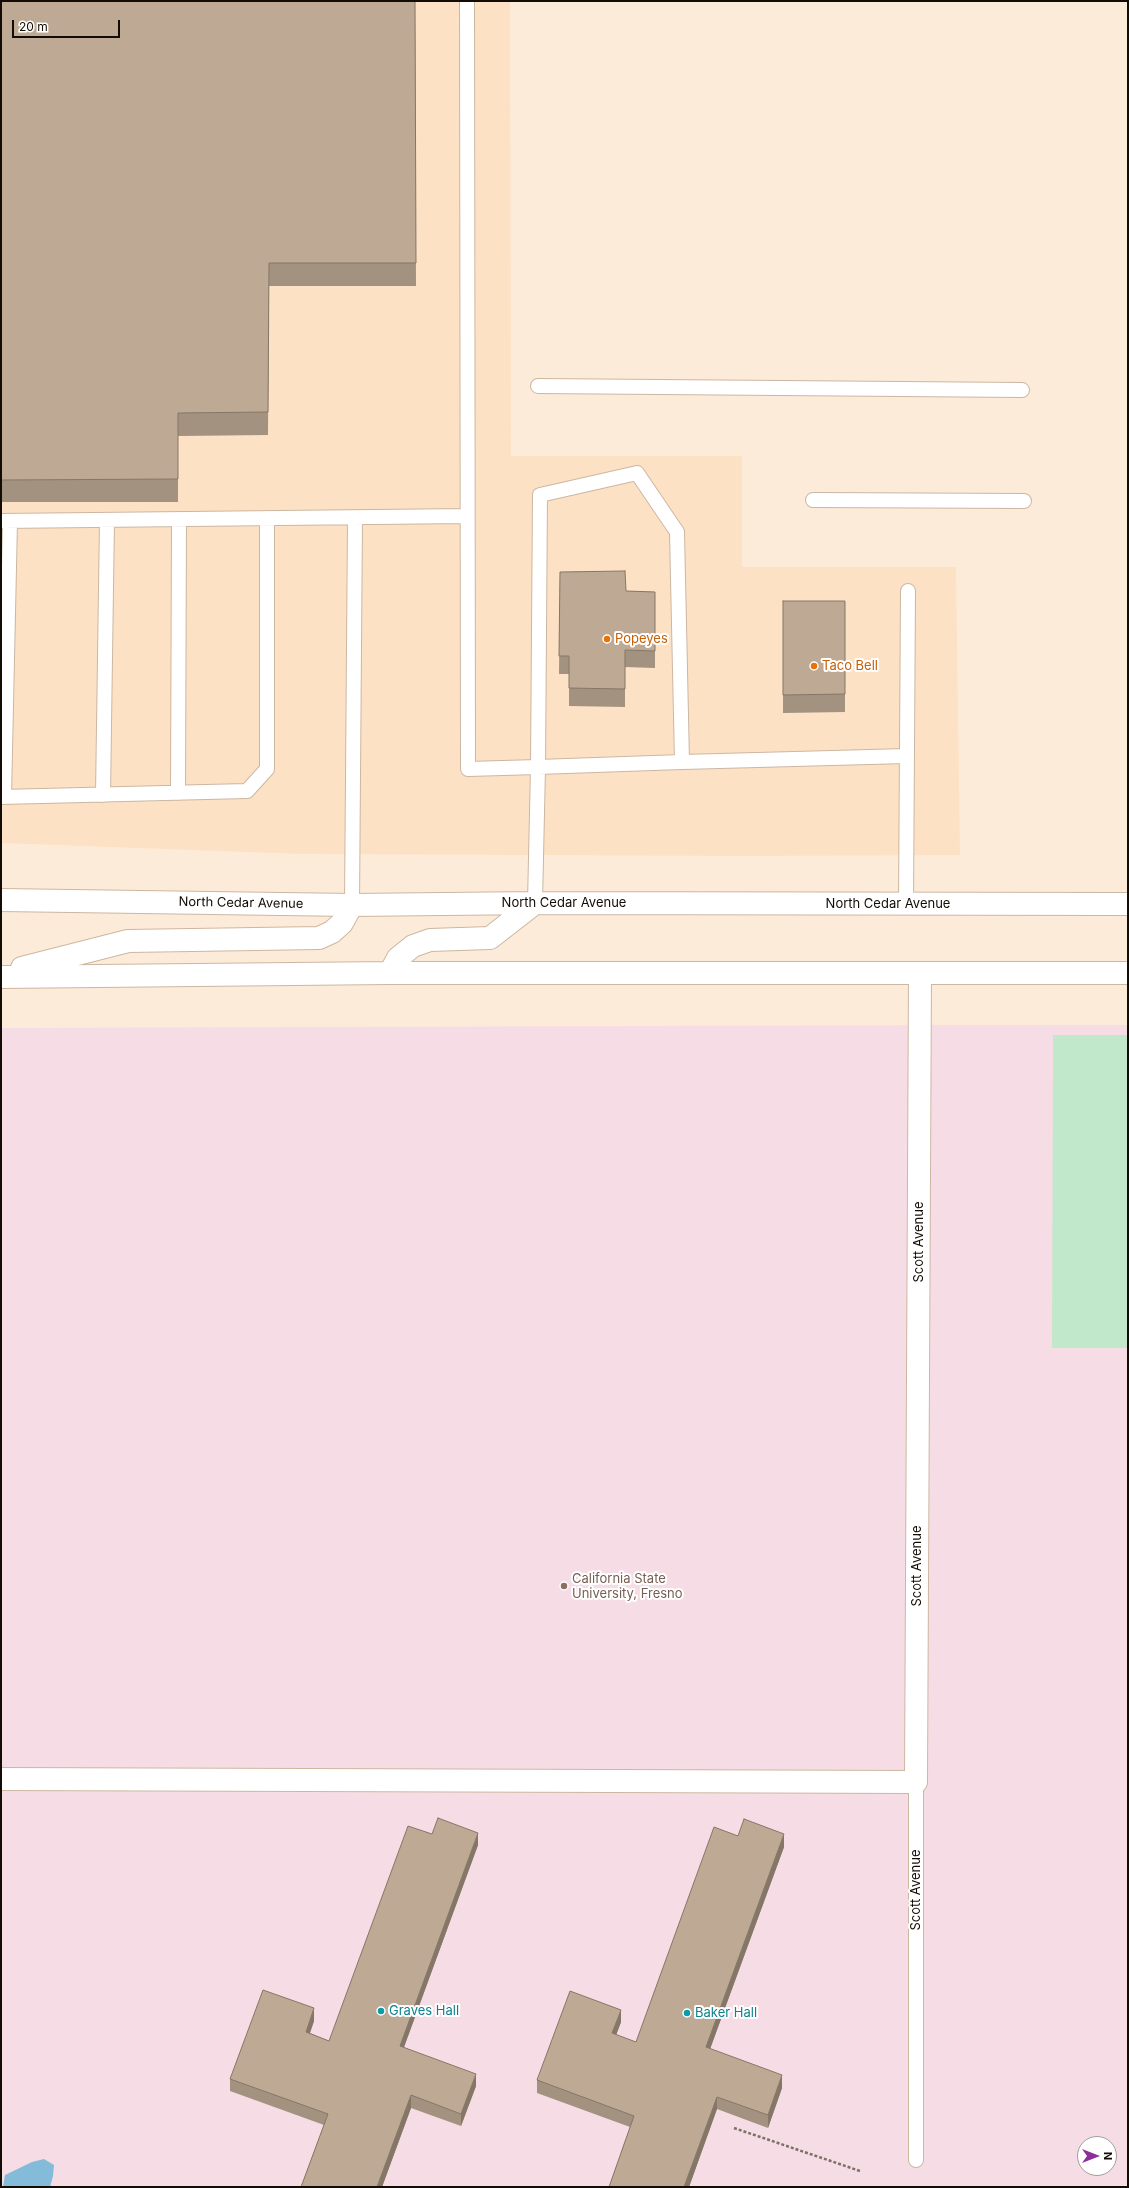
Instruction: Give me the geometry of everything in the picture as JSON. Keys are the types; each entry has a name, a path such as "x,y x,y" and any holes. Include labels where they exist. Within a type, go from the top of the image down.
{"main road":[{"name":"North Cedar Avenue","path":"1,900 352,905 535,903 1128,904"},
{"path":"390,973 398,958 413,946 430,940 490,938 535,903"},
{"path":"1,973 128,941 319,938 332,932 342,922 352,905"},
{"path":"1,977 390,973 1128,973"},
{"name":"Scott Avenue","path":"916,1782 920,973"},
{"path":"1,1779 916,1782"}],"lane":[{"path":"467,1 468,769 907,756"},
{"path":"538,386 1022,390"},
{"path":"535,903 538,767 540,495 637,473 677,532 682,762"},
{"path":"813,500 1024,501"},
{"path":"267,518 268,769 247,791 3,797 6,521 179,520 267,518 467,516"},
{"path":"352,905 355,518"},
{"path":"103,795 107,520"},
{"path":"178,793 179,520"},
{"path":"906,904 908,591"},
{"name":"Scott Avenue","path":"916,1782 916,2160"}],"path":[{"path":"734,2128 860,2171"}],"shaded area":[{"path":"1,1 510,1 511,456 742,456 742,567 956,567 960,855 744,856 300,854 1,843"},
{"name":"California State University, Fresno","path":"1128,1025 1128,2187 1,2187 1,1028"}],"green space":[{"path":"1053,1035 1128,1035 1128,1348 1052,1348"}],"water":[{"path":"44,2159 54,2165 50,2187 3,2187 5,2175 32,2162"}],"building":[{"path":"1,1 415,1 416,263 269,263 268,412 178,413 178,479 1,480"},
{"name":"Popeyes","path":"625,571 626,591 655,592 655,651 625,650 625,689 569,688 569,656 559,656 560,572"},
{"name":"Taco Bell","path":"783,601 845,601 845,694 783,695"},
{"name":"Graves Hall","path":"438,1818 478,1833 400,2046 476,2074 461,2114 411,2095 377,2187 301,2187 328,2114 230,2079 263,1990 314,2008 306,2032 329,2041 408,1826 432,1834"},
{"name":"Baker Hall","path":"744,1819 784,1834 706,2047 782,2075 768,2115 717,2097 684,2187 609,2187 634,2116 537,2080 570,1991 621,2010 612,2033 636,2042 714,1827 738,1836"}],"place":[{"name":"Popeyes","path":"607,639"},
{"name":"Taco Bell","path":"814,666"},
{"name":"California State University, Fresno","path":"564,1586"},
{"name":"Graves Hall","path":"381,2011"},
{"name":"Baker Hall","path":"687,2013"}]}
